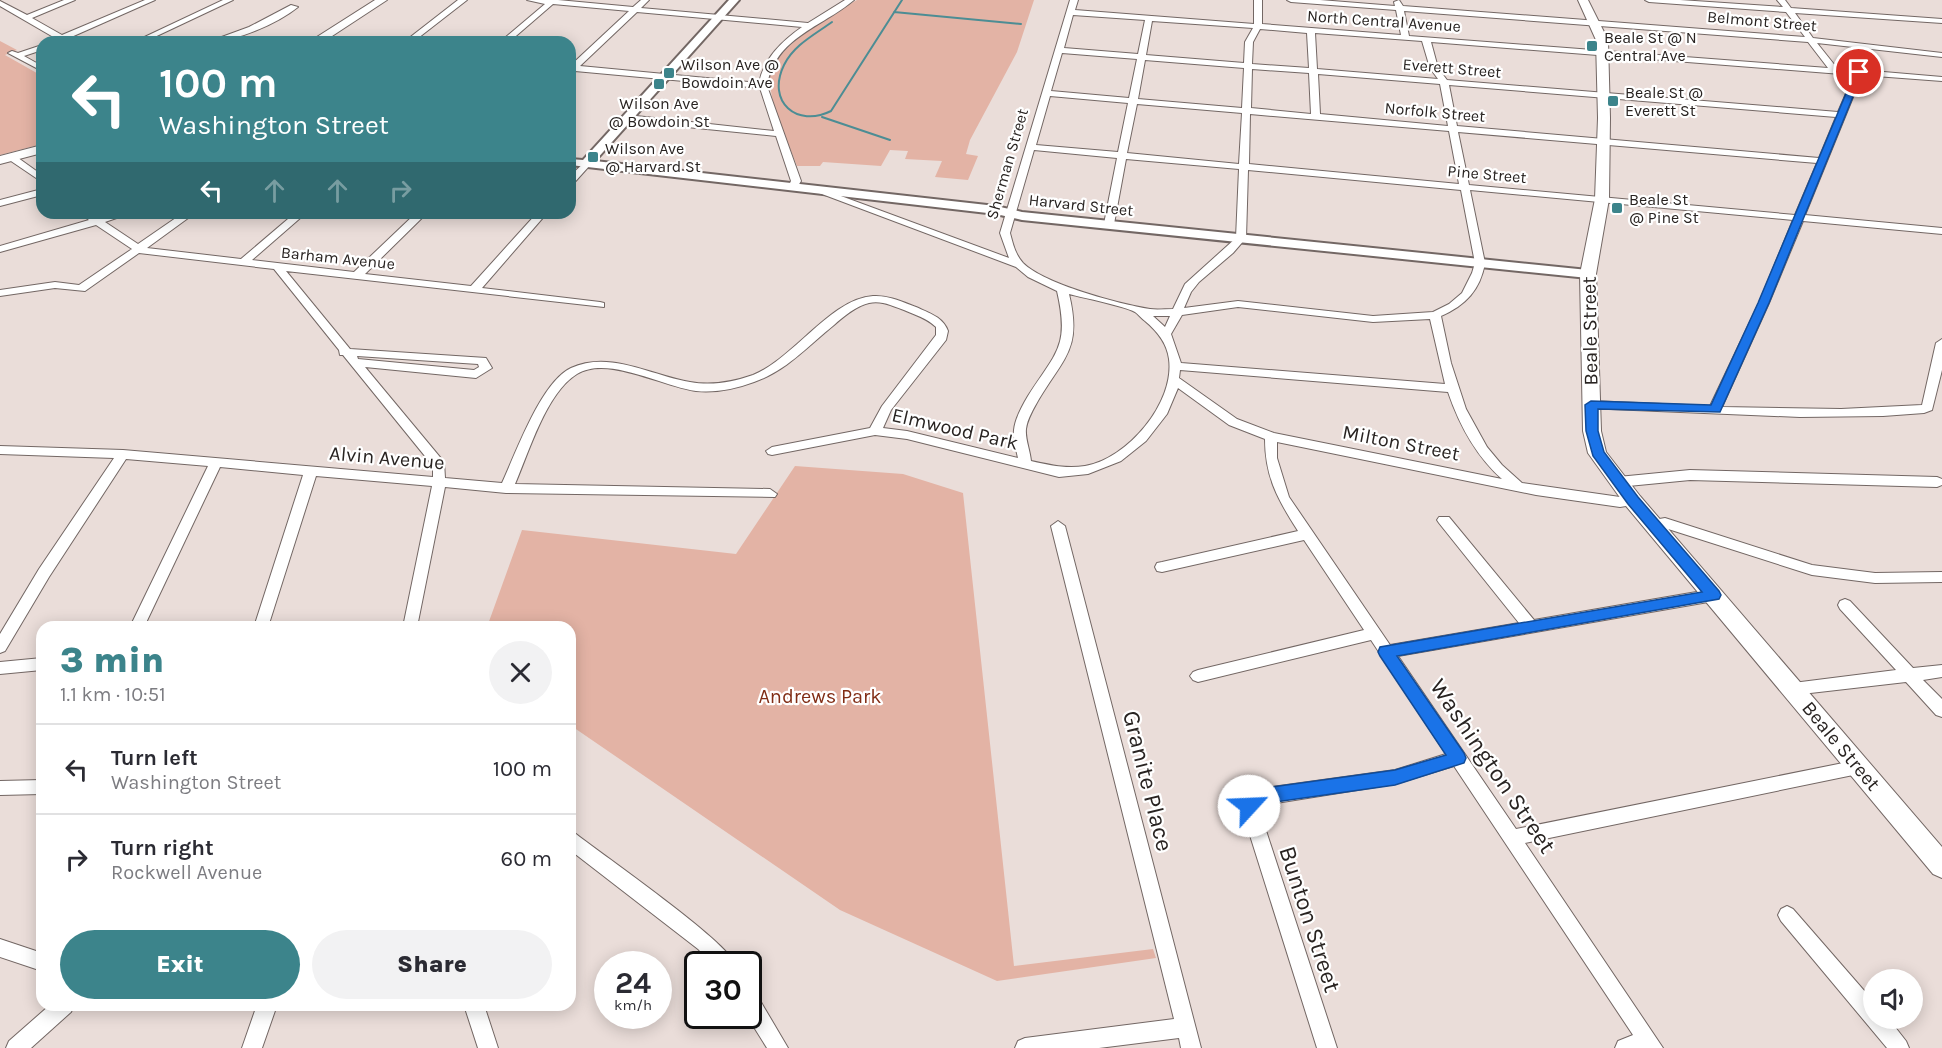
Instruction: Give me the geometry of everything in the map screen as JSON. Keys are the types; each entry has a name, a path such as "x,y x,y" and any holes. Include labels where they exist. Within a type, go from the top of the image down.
{"main road":[{"path":"325,36 382,0"},
{"name":"Beale Street","path":"1583,0 1602,40 1604,95 1602,199 1588,274 1592,431 1597,453 1633,501 1942,866"},
{"path":"6,158 36,150"}],"street":[{"path":"26,18 71,0"},
{"path":"66,36 151,0"},
{"path":"205,0 220,4"},
{"path":"151,36 229,0"},
{"path":"416,36 464,0"},
{"path":"531,0 808,25"},
{"path":"576,64 645,0"},
{"path":"576,175 734,0"},
{"path":"793,188 796,181 763,86 765,69 773,58 808,25 850,0"},
{"path":"1070,12 1074,0"},
{"path":"1167,332 1179,312 1181,298 1190,286 1241,238 1247,66 1249,42 1258,26 1258,0"},
{"name":"Belmont Street","path":"1291,0 1398,4 1811,40 1942,55"},
{"path":"1649,0 1942,21"},
{"path":"1781,0 1834,70"},
{"path":"511,36 553,1"},
{"path":"0,3 58,36"},
{"path":"1398,4 1406,38"},
{"path":"232,36 246,32 294,7"},
{"name":"North Central Avenue","path":"1070,12 1942,79"},
{"name":"Sherman Street","path":"1015,264 1007,247 1005,233 1009,213 1070,12"},
{"path":"1109,224 1149,18"},
{"path":"1311,31 1316,117"},
{"path":"819,191 1015,264 1062,289 1141,312 1179,312 1238,304 1373,319 1435,315 1448,310 1470,293 1477,282 1480,263 1444,82 1434,68 1425,40"},
{"path":"36,48 15,55 36,66"},
{"name":"Everett Street","path":"1058,50 1842,115"},
{"path":"576,69 763,86"},
{"path":"1715,410 1764,303 1859,72"},
{"name":"Norfolk Street","path":"1045,93 1821,161"},
{"path":"627,118 780,134"},
{"name":"Pine Street","path":"1029,147 1942,231"},
{"path":"6,158 36,176"},
{"name":"Harvard Street","path":"576,163 1109,224 1588,274"},
{"path":"0,203 36,194"},
{"name":"Barham Avenue","path":"96,219 140,250 600,305"},
{"path":"0,249 106,219"},
{"path":"0,293 55,285 81,289 182,219"},
{"path":"242,263 294,219"},
{"path":"355,277 416,219"},
{"path":"474,290 537,219"},
{"path":"278,268 344,352 439,465 439,482 411,621"},
{"path":"1024,465 1020,426 1067,348 1070,324 1062,289"},
{"name":"Elmwood Park","path":"506,488 548,401 560,382 570,375 594,364 610,365 687,386 704,388 741,383 780,366 857,303 882,299 932,318 941,325 943,333 886,409 875,431 907,435 1024,465 1077,474 1110,463 1133,447 1149,431 1161,414 1176,381"},
{"path":"1141,312 1167,332 1176,366 1176,381"},
{"path":"1435,315 1452,388 1462,418 1498,471 1517,485"},
{"path":"1591,405 1715,410 1887,412 1924,409 1928,407 1942,343"},
{"path":"344,352 482,361 486,368 476,374 354,362"},
{"path":"1176,366 1452,388"},
{"name":"Milton Street","path":"1176,381 1233,422 1271,437 1517,485 1620,502 1633,501"},
{"path":"772,452 875,431"},
{"name":"Washington Street","path":"1271,437 1271,458 1281,494 1372,634 1650,1044"},
{"name":"Alvin Avenue","path":"0,450 123,454 506,488 770,494"},
{"path":"0,647 44,573 123,454"},
{"path":"140,621 216,462"},
{"path":"263,621 311,471"},
{"path":"1618,482 1690,475 1937,482"},
{"path":"1444,520 1530,626"},
{"path":"1653,524 1665,523 1812,570 1875,578 1942,577"},
{"name":"Granite Place","path":"1058,526 1191,1048"},
{"path":"1162,567 1307,534"},
{"path":"1385,652 1714,595"},
{"path":"1845,605 1942,710"},
{"path":"1198,676 1372,634"},
{"path":"0,668 36,665"},
{"path":"1792,689 1942,670"},
{"name":"Bunton Street","path":"1327,1048 1250,810 1250,802 1258,797 1395,777 1458,758"},
{"path":"1510,838 1858,767"},
{"path":"0,788 36,787"},
{"path":"576,845 713,951"},
{"path":"1787,915 1863,1005"},
{"path":"0,948 36,960"},
{"path":"16,1048 57,1011"},
{"path":"252,1048 265,1011"},
{"path":"476,1011 488,1048"},
{"path":"762,1022 778,1048"},
{"path":"1025,1048 1185,1027"},
{"path":"1883,1029 1899,1048"},
{"path":"1626,1048 1650,1044"}],"green space":[{"path":"857,0 1034,0 1017,52 970,140 966,154 978,156 968,180 935,177 942,161 905,159 908,151 890,150 881,166 823,162 820,166 797,166 773,99 770,78 773,67 781,55 805,33"},
{"path":"0,41 17,50 5,55 36,73 36,146 0,155"},
{"name":"Andrews Park","path":"795,466 903,474 963,493 1014,966 1153,949 1156,958 997,981 840,910 576,729 576,621 489,621 522,530 736,554"}],"waterway":[{"path":"894,12 902,0"},
{"path":"832,22 799,46 784,65 779,78 779,90 782,100 796,114 807,116 831,111 894,12"},
{"path":"894,12 1021,24"},
{"path":"822,117 890,140"}],"place":[{"name":"Beale St @ N Central Ave","path":"1592,46"},
{"name":"Wilson Ave @ Bowdoin Ave","path":"669,73"},
{"name":"Wilson Ave @ Bowdoin St","path":"659,84"},
{"name":"Beale St @ Everett St","path":"1613,101"},
{"name":"Wilson Ave @ Harvard St","path":"593,157"},
{"name":"Beale St @ Pine St","path":"1617,208"}],"route":[{"path":"1249,806 1250,802 1258,797 1395,777 1458,758 1385,652 1714,595 1633,501 1597,453 1592,431 1591,405 1715,410 1764,303 1859,72"}]}
